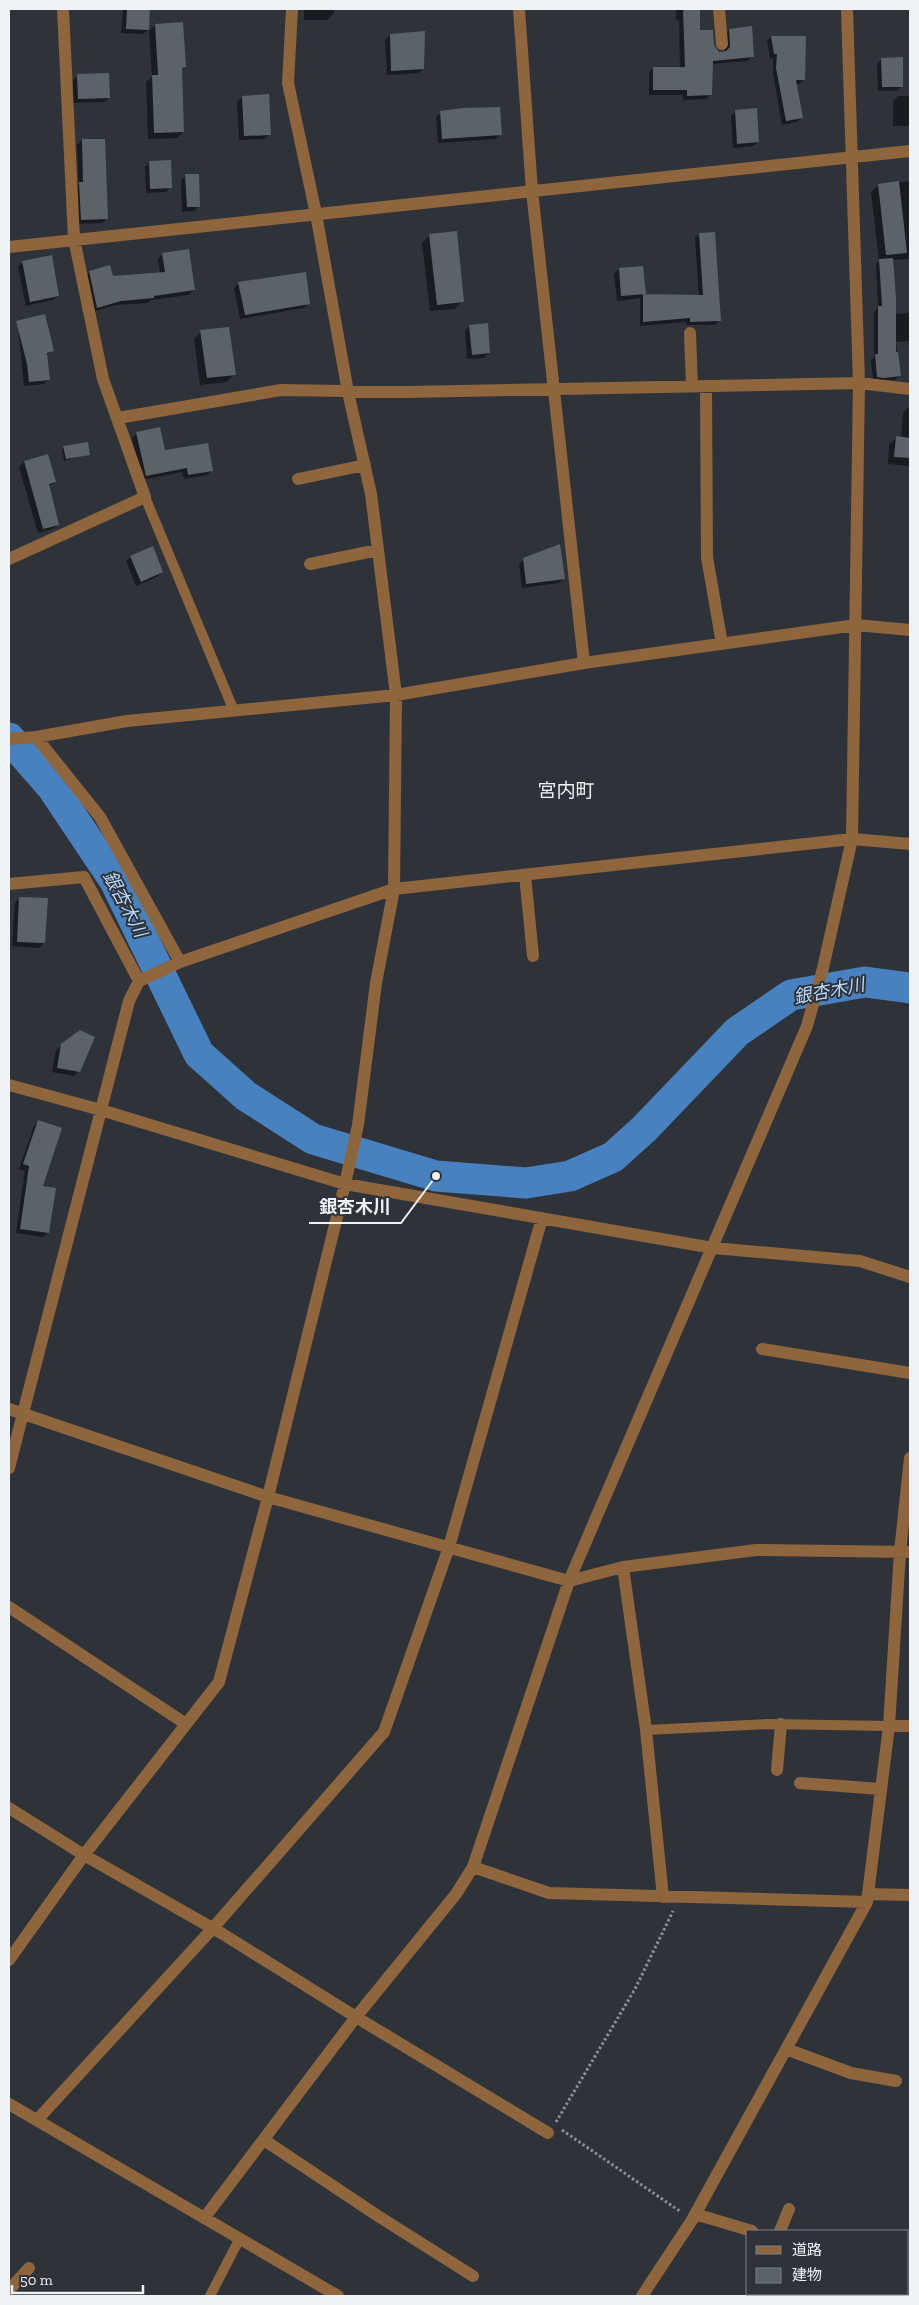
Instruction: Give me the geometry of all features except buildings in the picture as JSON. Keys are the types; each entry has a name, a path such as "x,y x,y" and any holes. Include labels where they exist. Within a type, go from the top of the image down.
{"street":[{"path":"9,559 145,497 104,379 74,239 63,9"},
{"path":"9,1960 84,1855 219,1682 268,1497 345,1184 358,1125 376,983 394,889 396,695 371,494 348,392 316,214 288,83 292,9"},
{"path":"519,9 532,192 584,663"},
{"path":"719,9 722,44"},
{"path":"205,2217 356,2017 456,1894 472,1867 569,1581 807,1026 823,968 852,839 859,383 847,9"},
{"path":"9,247 910,151"},
{"path":"690,333 692,386"},
{"path":"118,418 281,390 348,392 859,383 910,389"},
{"path":"706,386 707,557 722,644"},
{"path":"298,479 365,465"},
{"path":"310,564 378,550"},
{"path":"9,739 32,738 127,721 396,695 584,663 856,625 910,630"},
{"path":"32,738 100,817 180,962"},
{"path":"9,1468 129,1001 139,981 180,962 394,889 852,839 910,844"},
{"path":"525,875 532,956"},
{"path":"9,884 84,877 139,981"},
{"path":"9,1085 101,1110 345,1184 713,1248 860,1261 910,1277"},
{"path":"37,2120 213,1928 384,1732 449,1547 542,1218"},
{"path":"762,1349 910,1373"},
{"path":"9,1409 268,1497 569,1581 623,1567 756,1550 905,1552"},
{"path":"642,2296 693,2217 868,1898 889,1726 905,1552 910,1458"},
{"path":"623,1567 646,1730 663,1897"},
{"path":"9,1607 186,1724"},
{"path":"777,1770 781,1724"},
{"path":"889,1726 910,1726"},
{"path":"800,1783 881,1789"},
{"path":"9,1808 84,1855 213,1928 548,2133"},
{"path":"472,1867 548,1893 663,1897 681,1895 868,1898 910,1895"},
{"path":"786,2049 860,2068 896,2081"},
{"path":"9,2104 205,2217 335,2296"},
{"path":"264,2140 378,2216 474,2276"},
{"path":"780,2230 789,2209"},
{"path":"693,2217 748,2230"},
{"path":"9,2290 29,2268"}],"lane":[{"path":"145,497 234,711"},
{"path":"646,1730 781,1724 889,1726"},
{"path":"210,2296 240,2238"}],"path":[{"path":"681,1895 635,1989 554,2124 693,2217"}],"waterway":[{"name":"銀杏木川","path":"9,738 52,787 115,881 199,1054 246,1096 313,1139 436,1176 526,1183 570,1176 613,1157 644,1129 737,1032 791,995 865,982 910,988"}],"place":[{"name":"銀杏木川","path":"436,1176"}],"district":[{"name":"宮内町","path":"566,790"}]}
